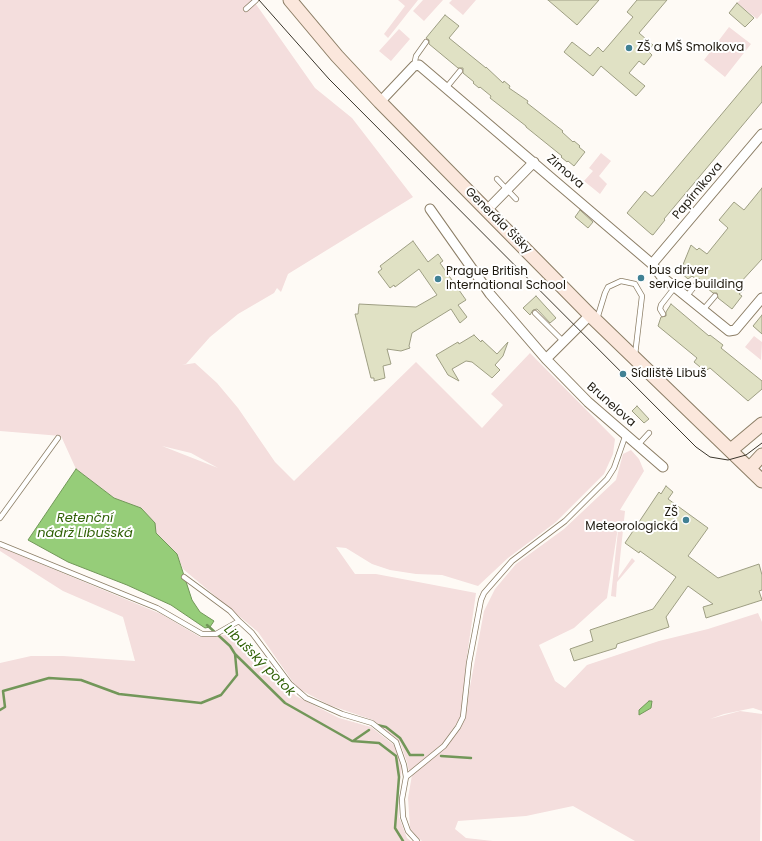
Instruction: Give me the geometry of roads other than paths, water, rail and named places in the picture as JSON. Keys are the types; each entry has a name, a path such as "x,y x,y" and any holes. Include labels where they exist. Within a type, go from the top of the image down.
{"main road":[{"name":"Generála Šišky","path":"290,0 337,56 380,102 593,318 762,481"},
{"path":"731,450 762,424"},
{"path":"750,468 762,456"}],"street":[{"name":"Zimova","path":"414,66 419,65 652,264 661,276 729,331 735,330 762,298"},
{"path":"380,102 414,66"},
{"name":"Papírníkova","path":"652,264 762,134"},
{"path":"486,210 534,162"},
{"name":"Brunelova","path":"430,209 490,294 546,359 588,402 663,467"},
{"path":"546,359 563,341 593,318"}],"lane":[{"path":"246,9 256,0"},
{"path":"414,66 416,56 426,42"},
{"path":"446,88 460,71"},
{"path":"497,179 516,199"},
{"path":"593,318 608,287 621,281 635,284 642,296 635,359"},
{"path":"686,297 698,282"},
{"path":"663,314 660,309 661,305 675,287"},
{"path":"703,310 714,296"},
{"path":"536,313 563,341"},
{"path":"406,777 444,746 458,727 463,717 469,663 481,600 484,593 512,561 565,521 607,479 614,468 626,434"},
{"path":"638,445 649,434"},
{"path":"0,518 58,438"},
{"path":"0,544 157,608 198,633 206,635 216,634 239,621"},
{"path":"184,577 230,611 252,633 290,684 306,698 342,714 372,723 396,742 404,765 406,777 402,799 403,817 408,831 416,841"}],"water":[{"name":"Retenční nádrž Libušská","path":"76,469 114,498 141,508 155,523 156,533 177,554 192,600 200,612 214,621 210,627 205,628 171,605 127,585 68,562 28,540"},
{"path":"649,701 652,701 651,708 639,715 639,710"}],"waterway":[{"name":"Libušský potok","path":"207,625 230,646 235,654 285,703 352,741 379,743 396,756 399,777 395,828 403,841"},
{"path":"0,710 5,707 3,691 49,678 81,680 119,694 201,703 221,695 237,675 235,654"},
{"path":"377,725 386,727 400,738 410,755 423,755"},
{"path":"353,741 369,730"},
{"path":"441,756 471,758"}],"tram line":[{"path":"259,0 329,79 696,447 710,457 728,460 746,455 762,443"}],"place":[{"name":"ZŠ a MŠ Smolkova","path":"629,48"},
{"name":"bus driver service building","path":"641,278"},
{"name":"Prague British International School","path":"438,279"},
{"name":"Sídliště Libuš","path":"623,374"},
{"name":"ZŠ Meteorologická","path":"686,520"}]}
